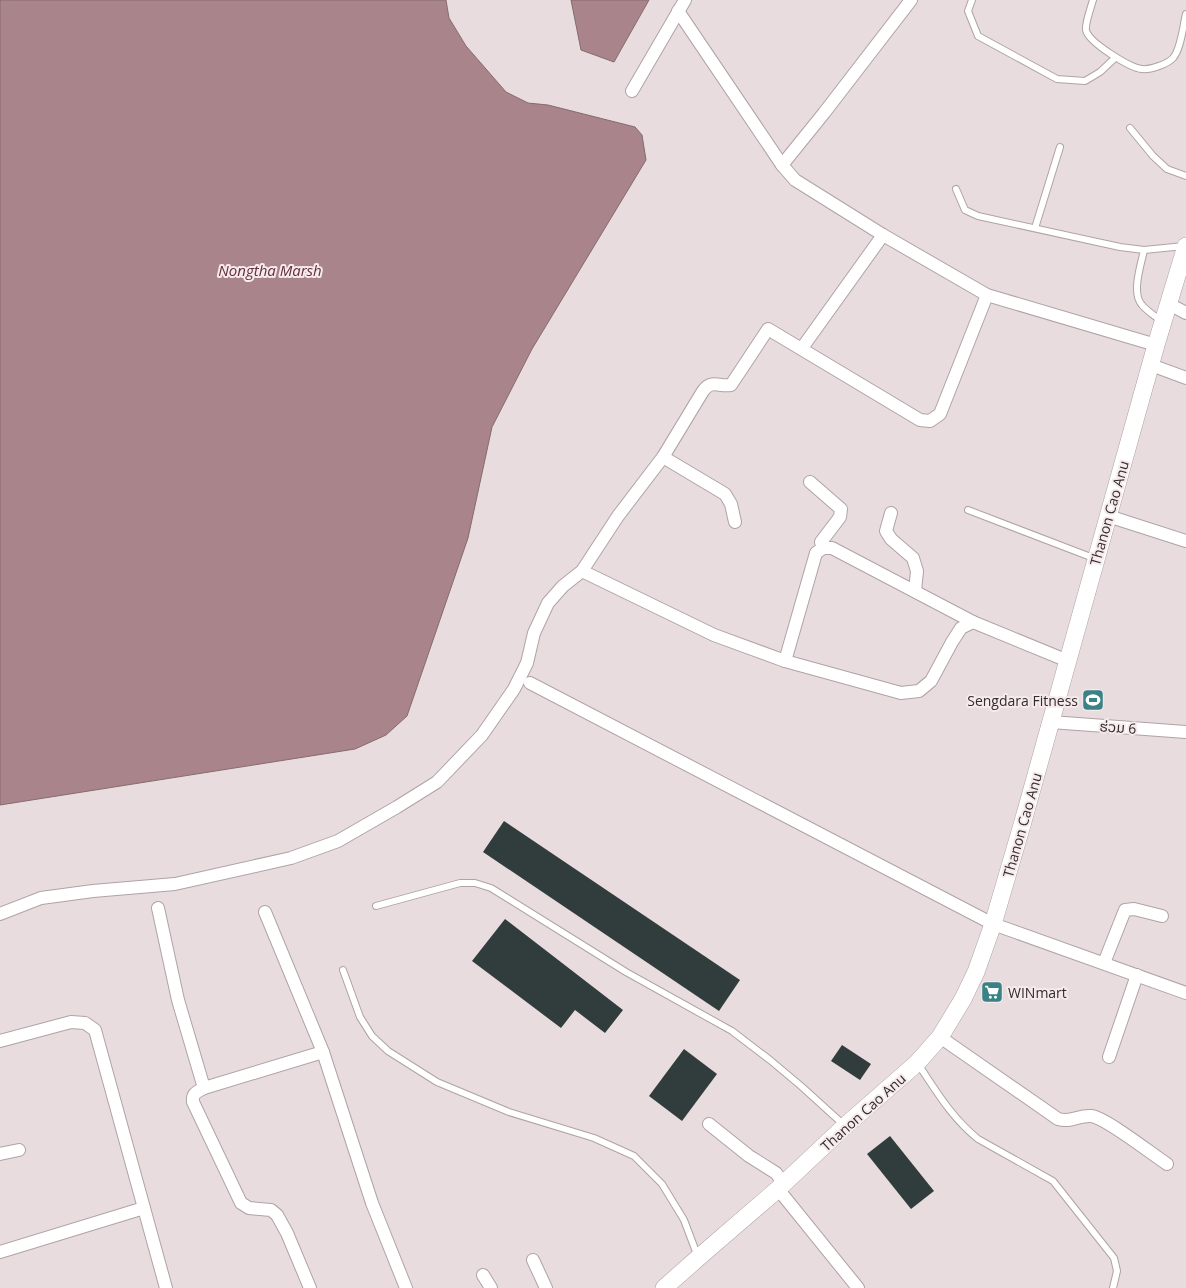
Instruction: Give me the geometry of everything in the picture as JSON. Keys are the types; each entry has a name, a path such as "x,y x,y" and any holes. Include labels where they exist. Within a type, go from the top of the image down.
{"street":[{"path":"632,91 684,0"},
{"path":"782,164 824,113 911,0"},
{"path":"678,11 782,164 795,180 883,235 987,295 1156,345"},
{"path":"802,348 883,235"},
{"name":"Thanon Cao Anu","path":"671,1286 698,1258 781,1187 845,1126 917,1063 940,1037 970,985 993,924 1156,345 1186,246"},
{"path":"0,914 41,898 94,891 175,884 291,858 338,840 397,807 437,782 482,735 514,689 527,663 534,633 548,603 563,586 582,571 618,516 663,457 707,385 731,385 768,329 920,420 930,421 940,414 987,295"},
{"path":"1169,304 1186,313"},
{"path":"1151,365 1186,378"},
{"path":"663,457 725,494 731,504 735,522"},
{"path":"810,482 841,510 840,516 822,542 823,548"},
{"path":"891,513 886,531 891,539 913,558 917,571 915,591"},
{"path":"1108,516 1186,541"},
{"path":"785,661 816,553 823,548 832,548 973,622 1068,661"},
{"path":"582,571 714,635 785,661 901,693 920,691 931,681 952,642 962,628 973,622"},
{"path":"530,683 993,924 1186,993"},
{"name":"ຮ່ວມ 6","path":"1051,722 1186,732"},
{"path":"158,908 178,1000 204,1088"},
{"path":"1104,963 1125,910 1134,909 1162,916"},
{"path":"265,912 323,1052 372,1203 406,1288"},
{"path":"1109,1057 1137,975"},
{"path":"0,1041 71,1022 85,1023 95,1030 166,1288"},
{"path":"940,1037 1058,1119 1066,1121 1092,1116 1106,1122 1167,1164"},
{"path":"310,1288 278,1215 271,1210 249,1208 241,1203 192,1097 194,1093 204,1088 323,1052"},
{"path":"709,1124 776,1174 781,1187 858,1288"},
{"path":"0,1154 19,1150"},
{"path":"0,1252 144,1208"},
{"path":"532,1260 546,1288"},
{"path":"483,1275 491,1288"}],"lane":[{"path":"972,0 968,11 978,36 1057,79 1085,80 1100,72 1114,58"},
{"path":"1093,0 1086,29 1088,36 1114,58 1145,70 1150,70 1172,59 1177,52 1186,14"},
{"path":"1130,128 1153,156 1168,169 1186,176"},
{"path":"1035,228 1060,147"},
{"path":"956,189 965,210 978,216 1120,247 1144,250 1186,246"},
{"path":"1144,250 1136,290 1137,298 1142,305 1163,323"},
{"path":"968,510 1096,559"},
{"path":"376,906 460,883 476,883 490,888 626,972 732,1031 775,1064 845,1126"},
{"path":"343,970 360,1017 372,1036 388,1051 437,1082 509,1112 594,1138 634,1156 662,1184 684,1220 698,1258"},
{"path":"917,1063 951,1113 970,1133 1053,1181 1114,1258 1117,1271 1113,1288"}],"water":[{"name":"Nongtha Marsh","path":"0,0 446,0 449,18 466,46 506,92 528,103 548,105 635,127 642,135 646,160 532,349 492,427 468,538 407,716 386,735 355,749 0,805"},
{"path":"571,0 649,0 614,62 581,50"}],"building":[{"path":"504,821 740,980 719,1011 483,852"},
{"path":"505,919 623,1010 605,1033 575,1010 561,1028 472,961"},
{"path":"842,1045 871,1064 860,1080 831,1061"},
{"path":"684,1049 717,1074 682,1121 649,1096"},
{"path":"890,1136 934,1191 911,1209 867,1154"}],"place":[{"name":"Sengdara Fitness","path":"1093,700"},
{"name":"WINmart","path":"992,992"}]}
